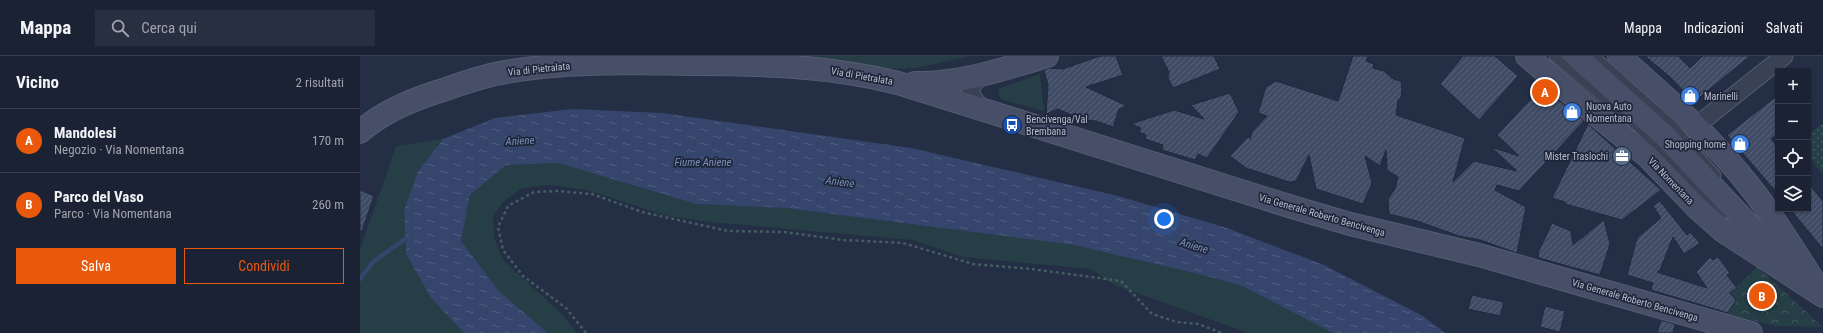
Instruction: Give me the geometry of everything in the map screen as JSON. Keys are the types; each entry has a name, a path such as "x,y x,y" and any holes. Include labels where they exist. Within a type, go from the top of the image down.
{"street":[{"path":"898,83 944,82 986,73 1047,56"},
{"name":"Via Nomentana","path":"1527,56 1579,102 1647,156 1697,208 1723,231 1823,295"},
{"name":"Via Nomentana","path":"1576,56 1665,136 1743,221 1767,245 1823,295"},
{"path":"1696,126 1784,56"},
{"path":"1621,57 1676,106 1743,178 1766,208 1823,295"},
{"name":"Via di Pietralata","path":"360,132 369,117 460,84 494,75 543,67 645,63 770,66 850,72 898,83"},
{"path":"983,110 973,99 970,92 973,84 986,73"},
{"name":"Via Generale Roberto Bencivenga","path":"898,83 1318,215 1479,255 1750,333"}],"lane":[{"name":"Via Nomentana","path":"1554,56 1639,128 1714,204 1731,217 1743,221"},
{"path":"1595,56 1686,140 1738,202 1823,295"}],"path":[{"path":"586,333 566,308 523,276 503,250 498,227 508,206 534,192 557,191 592,194 642,212 728,231 784,232 843,240 903,243 973,264 1031,269 1120,282 1152,314 1176,322 1198,324 1222,333"}],"green space":[{"path":"772,56 971,56 915,68 886,69 847,60"},
{"path":"1040,74 1044,111 1000,99 998,89"},
{"path":"1823,123 1823,174 1811,160 1811,133"},
{"path":"443,139 418,171 404,210 406,254 431,298 464,333 360,333 360,250 396,146"},
{"path":"558,163 696,204 785,208 1074,245 1207,276 1242,286 1333,333 1248,333 1112,284 1091,269 963,257 913,240 709,222 668,216 587,190 551,185 522,188 502,203 493,217 494,238 503,260 564,316 577,333 548,333 499,291 461,241 470,195 506,165"},
{"path":"1757,267 1823,327 1776,326 1727,314 1736,300 1730,293"}],"water":[{"name":"Fiume Aniene","path":"572,109 662,113 911,148 1118,196 1224,227 1324,265 1423,316 1445,333 1333,333 1242,286 1207,276 1074,245 785,208 696,204 558,163 506,165 470,195 461,241 499,291 548,333 464,333 431,298 406,254 404,210 418,171 443,139 495,118"}],"building":[{"path":"1100,56 1116,56 1123,75 1086,87 1127,106 1119,109 1113,127 1096,121 1083,120 1058,109 1046,114 1048,85 1044,70 1050,68 1063,69"},
{"path":"1161,56 1214,56 1220,69 1173,88 1168,78 1169,72"},
{"path":"1353,56 1368,56 1366,61 1374,64 1373,68 1384,71 1393,79 1401,81 1401,98 1398,100 1396,115 1465,138 1453,182 1474,161 1517,171 1491,147 1519,156 1497,135 1542,87 1584,121 1519,191 1497,185 1495,190 1526,207 1517,253 1480,240 1459,236 1417,221 1389,214 1388,199 1395,189 1398,177 1387,170 1386,150 1380,166 1365,156 1372,183 1363,204 1316,189 1309,155 1296,181 1289,182 1246,168 1230,156 1249,136 1250,139 1252,132 1267,116 1258,113 1266,87 1276,81 1338,101"},
{"path":"1463,56 1495,56 1518,76 1479,120 1440,84"},
{"path":"1645,56 1678,56 1690,68 1703,56 1750,56 1694,102 1671,78"},
{"path":"1230,93 1239,112 1207,158 1198,154 1195,160 1162,150 1163,145 1145,139 1146,135 1139,132 1141,128 1131,124 1174,110 1204,119 1191,105"},
{"path":"1775,97 1775,136 1771,139 1775,144 1775,191 1727,135"},
{"path":"1588,124 1661,190 1622,220 1565,204 1565,202 1552,198"},
{"path":"1811,187 1823,201 1823,249 1792,212 1811,212"},
{"path":"360,190 374,196 362,231 360,231"},
{"path":"1660,201 1687,235 1690,232 1700,243 1684,254 1673,237 1660,270 1657,272 1707,288 1696,272 1710,257 1713,260 1718,257 1730,273 1727,275 1737,288 1730,293 1736,300 1728,313 1651,290 1653,283 1627,275 1637,238 1661,218 1653,206"},
{"path":"1604,220 1610,244 1600,275 1539,258 1538,253 1552,223 1571,231 1573,245"},
{"path":"1472,295 1504,302 1500,316 1468,309"},
{"path":"1545,306 1565,311 1560,332 1540,327"},
{"path":"1661,320 1675,324 1673,333 1657,333"}],"waterway":[{"path":"360,279 373,262 405,239"}],"place":[{"name":"Mandolesi","path":"1545,92"},
{"name":"Marinelli","path":"1690,96"},
{"name":"Nuova Auto Nomentana","path":"1572,112"},
{"name":"Bencivenga/Val Brembana","path":"1012,125"},
{"name":"Shopping home","path":"1740,144"},
{"name":"Mister Traslochi","path":"1622,156"},
{"name":"Parco del Vaso","path":"1762,296"}],"water label":[{"name":"Aniene","path":"520,141"},
{"name":"Aniene","path":"840,182"},
{"name":"Aniene","path":"1194,246"}]}
